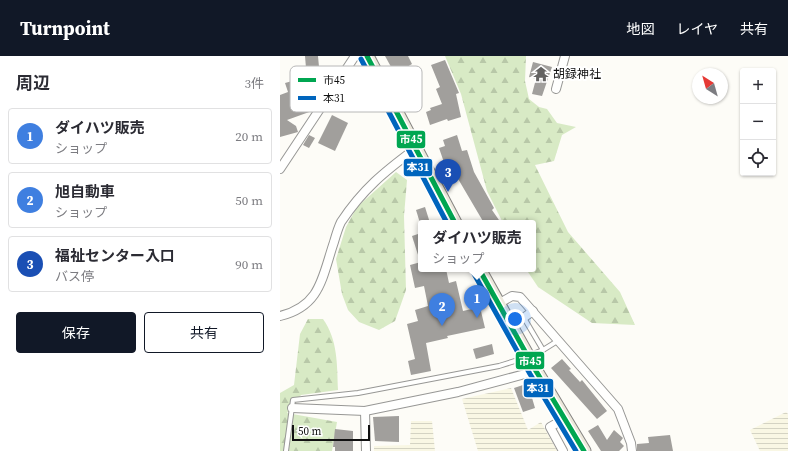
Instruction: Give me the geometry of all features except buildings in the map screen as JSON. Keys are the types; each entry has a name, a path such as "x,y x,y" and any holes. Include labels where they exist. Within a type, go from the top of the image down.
{"main road":[{"path":"367,56 372,66"},
{"path":"396,112 453,220"},
{"path":"481,272 536,372 584,451"}],"street":[{"path":"348,66 355,56"},
{"path":"556,89 565,56"},
{"path":"280,169 318,112"},
{"path":"280,316 293,313 308,303 317,293 340,224 354,203 379,175 415,149"},
{"path":"498,304 516,295 533,311 618,409 631,443 632,451"},
{"path":"521,320 533,311"},
{"path":"292,408 365,411 458,392 536,372"},
{"path":"365,411 366,451"},
{"path":"563,451 550,427 564,419"}],"lane":[{"path":"521,320 543,350"},
{"path":"286,451 294,400 358,393 492,367 518,360 543,350 559,340"}],"shaded area":[{"path":"511,388 528,430 541,422 557,451 478,451 462,399"},
{"path":"786,412 788,414 788,451 760,451 750,430"},
{"path":"411,421 432,421 435,451 374,451 374,446 410,445"}],"green space":[{"path":"445,56 526,56 525,81 529,99 539,107 547,109 557,123 576,127 562,135 554,161 535,165 568,232 620,292 635,325 592,323 538,287 528,272 536,272 536,220 502,220 487,191 461,94"},
{"path":"396,172 407,180 404,216 406,290 395,321 379,330 359,322 348,310 342,294 336,259 346,227 357,207"},
{"path":"308,319 323,319 332,335 336,353 338,390 301,395 287,413 337,422 332,451 280,451 280,393 294,385 300,334"}],"transit line":[{"name":"市45","path":"367,56 372,66"},
{"name":"本31","path":"361,59 365,66"},
{"name":"本31","path":"389,112 445,220"},
{"name":"市45","path":"397,112 453,220"},
{"name":"本31","path":"473,272 530,374 576,451"},
{"name":"市45","path":"481,272 536,371 584,451"}],"place":[{"name":"胡録神社","path":"541,74"},
{"name":"福祉センター入口","path":"448,192"},
{"name":"ダイハツ販売","path":"477,318"},
{"name":"旭自動車","path":"442,326"}]}
